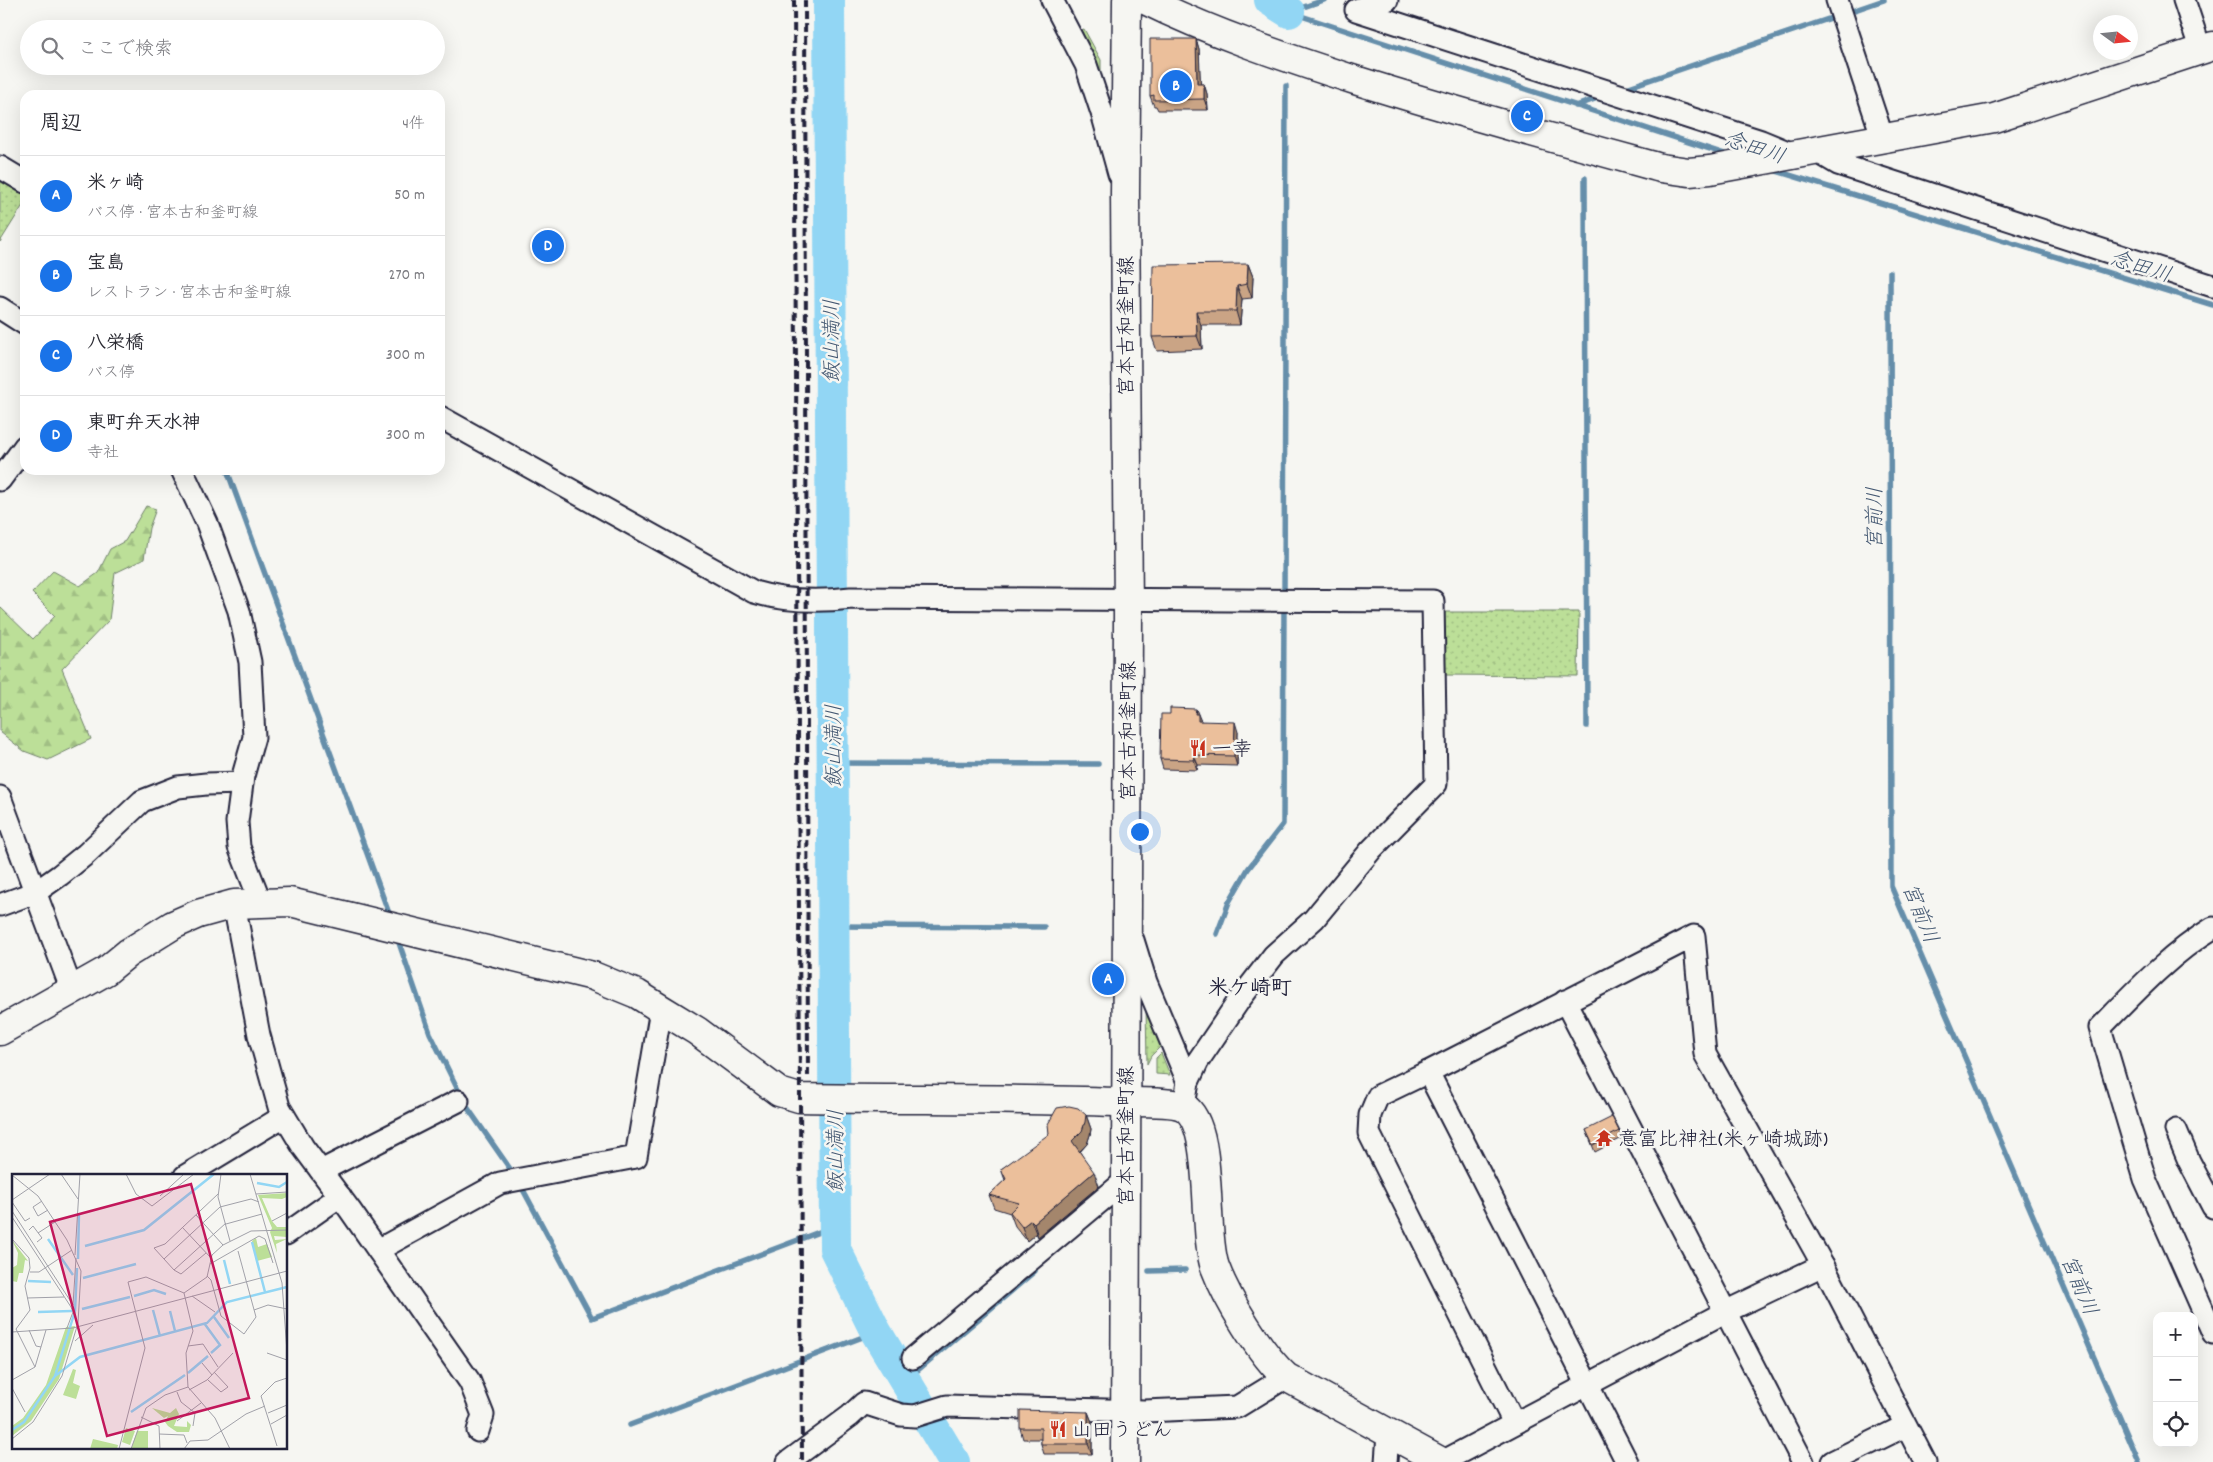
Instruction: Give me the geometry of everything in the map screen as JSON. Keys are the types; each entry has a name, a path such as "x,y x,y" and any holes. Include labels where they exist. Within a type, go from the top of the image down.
{"street":[{"path":"1052,0 1086,65 1125,194"},
{"name":"宮本古和釜町線","path":"1125,1462 1128,598 1125,194 1127,0"},
{"path":"1146,0 1198,23 1290,59 1472,116 1661,168 1689,172 1739,166 2014,113 2207,49 2184,0"},
{"path":"1387,0 1356,10 1761,141 1798,155 1838,164 2213,286"},
{"path":"1837,0 1883,139"},
{"path":"0,168 20,179"},
{"path":"0,308 20,321"},
{"path":"0,1031 106,971 128,953 173,925 198,914 234,904 290,902 552,964 593,976 637,994 697,1032 779,1092 799,1098 1159,1103 1184,1084 1215,1034 1274,955 1314,919 1371,850 1436,784 1434,601 1128,598 820,600 772,597 754,592 445,420"},
{"path":"0,480 20,453"},
{"path":"184,475 207,523 239,611 250,662 254,737 242,783 237,822 239,847 261,903"},
{"path":"0,904 36,892 86,854 142,801 178,787 242,783"},
{"path":"0,797 72,991"},
{"path":"234,904 259,1035 279,1107 321,1171 470,1382 483,1415 478,1431"},
{"path":"1126,911 1134,948 1203,1138 1209,1231 1214,1266 1246,1325 1274,1367 1286,1377 1442,1462 1725,1312 1823,1265"},
{"path":"2213,928 2191,942 2143,983 2100,1028 2145,1178 2213,1333"},
{"path":"1514,1423 1369,1133 1370,1115 1378,1096 1694,936 1706,1054 1823,1265 1925,1462"},
{"path":"1565,1002 1803,1462"},
{"path":"378,1250 500,1183 636,1157 662,1009"},
{"path":"1428,1072 1628,1462"},
{"path":"321,1171 458,1101"},
{"path":"188,1174 284,1116"},
{"path":"2176,1130 2189,1161 2213,1207"},
{"path":"913,1358 1126,1180"},
{"path":"288,1233 340,1196"},
{"path":"788,1462 850,1416 864,1402 901,1415 915,1416 947,1406 1125,1410 1237,1408 1286,1377"},
{"path":"1832,1462 1905,1426"},
{"path":"1386,1462 1388,1434"}],"green space":[{"path":"1084,29 1101,60 1101,84 1075,32"},
{"path":"0,181 20,192 20,210 0,242"},
{"path":"146,506 156,509 149,528 144,559 115,573 109,620 62,669 91,739 48,760 24,751 0,732 0,607 33,639 55,616 32,593 53,571 80,586 98,573 110,549 125,541"},
{"path":"1444,612 1579,612 1578,676 1443,675"},
{"path":"1146,1006 1163,1044 1151,1056 1147,1064"},
{"path":"1161,1053 1170,1075 1156,1074 1156,1058"}],"building":[{"path":"1150,39 1196,39 1197,84 1204,84 1204,99 1154,100 1154,95 1150,96"},
{"path":"1248,264 1247,284 1237,286 1236,311 1196,311 1197,336 1152,337 1153,265"},
{"path":"1170,708 1196,709 1195,714 1198,714 1198,721 1235,722 1234,756 1194,755 1194,760 1160,759 1161,714 1170,714"},
{"path":"1069,1106 1078,1108 1086,1115 1082,1131 1072,1141 1094,1172 1034,1223 1031,1220 1022,1227 1010,1212 1019,1203 989,1195 1006,1179 1001,1169 1049,1134 1048,1124 1057,1108"},
{"path":"1612,1117 1619,1131 1593,1145 1586,1130"},
{"name":"山田うどん","path":"1020,1410 1088,1412 1088,1444 1041,1444 1041,1428 1020,1428"}],"waterway":[{"name":"飯山満川","path":"829,0 835,1249 876,1332 954,1462"},
{"path":"1270,0 1289,12"},
{"path":"1286,10 1288,0"},
{"path":"1289,12 1324,0"},
{"path":"1846,13 1884,0"},
{"name":"念田川","path":"1289,12 1728,155"},
{"path":"1623,89 1837,16"},
{"path":"1284,596 1286,86"},
{"path":"1576,106 1603,96"},
{"name":"念田川","path":"1770,169 2213,305"},
{"path":"1585,178 1587,726"},
{"name":"宮前川","path":"1890,272 1891,886 2139,1462"},
{"path":"229,475 391,919"},
{"path":"1217,934 1229,902 1248,869 1283,824 1284,605"},
{"path":"832,763 1098,764"},
{"path":"833,926 1044,927"},
{"path":"397,937 430,1033 465,1104 515,1176"},
{"path":"520,1184 592,1318 835,1226"},
{"path":"1149,1271 1185,1270"},
{"path":"905,1381 1035,1271"},
{"path":"630,1425 876,1332"}],"railway":[{"path":"794,0 802,1462"},
{"path":"805,0 808,1080"}],"place":[{"name":"宝島","path":"1176,86"},
{"name":"八栄橋","path":"1527,116"},
{"name":"東町弁天水神","path":"548,246"},
{"name":"一幸","path":"1198,748"},
{"name":"米ヶ崎","path":"1108,979"},
{"name":"意富比神社(米ヶ崎城跡)","path":"1604,1138"},
{"name":"山田うどん","path":"1058,1429"}],"district":[{"name":"米ケ崎町","path":"1250,987"}]}
